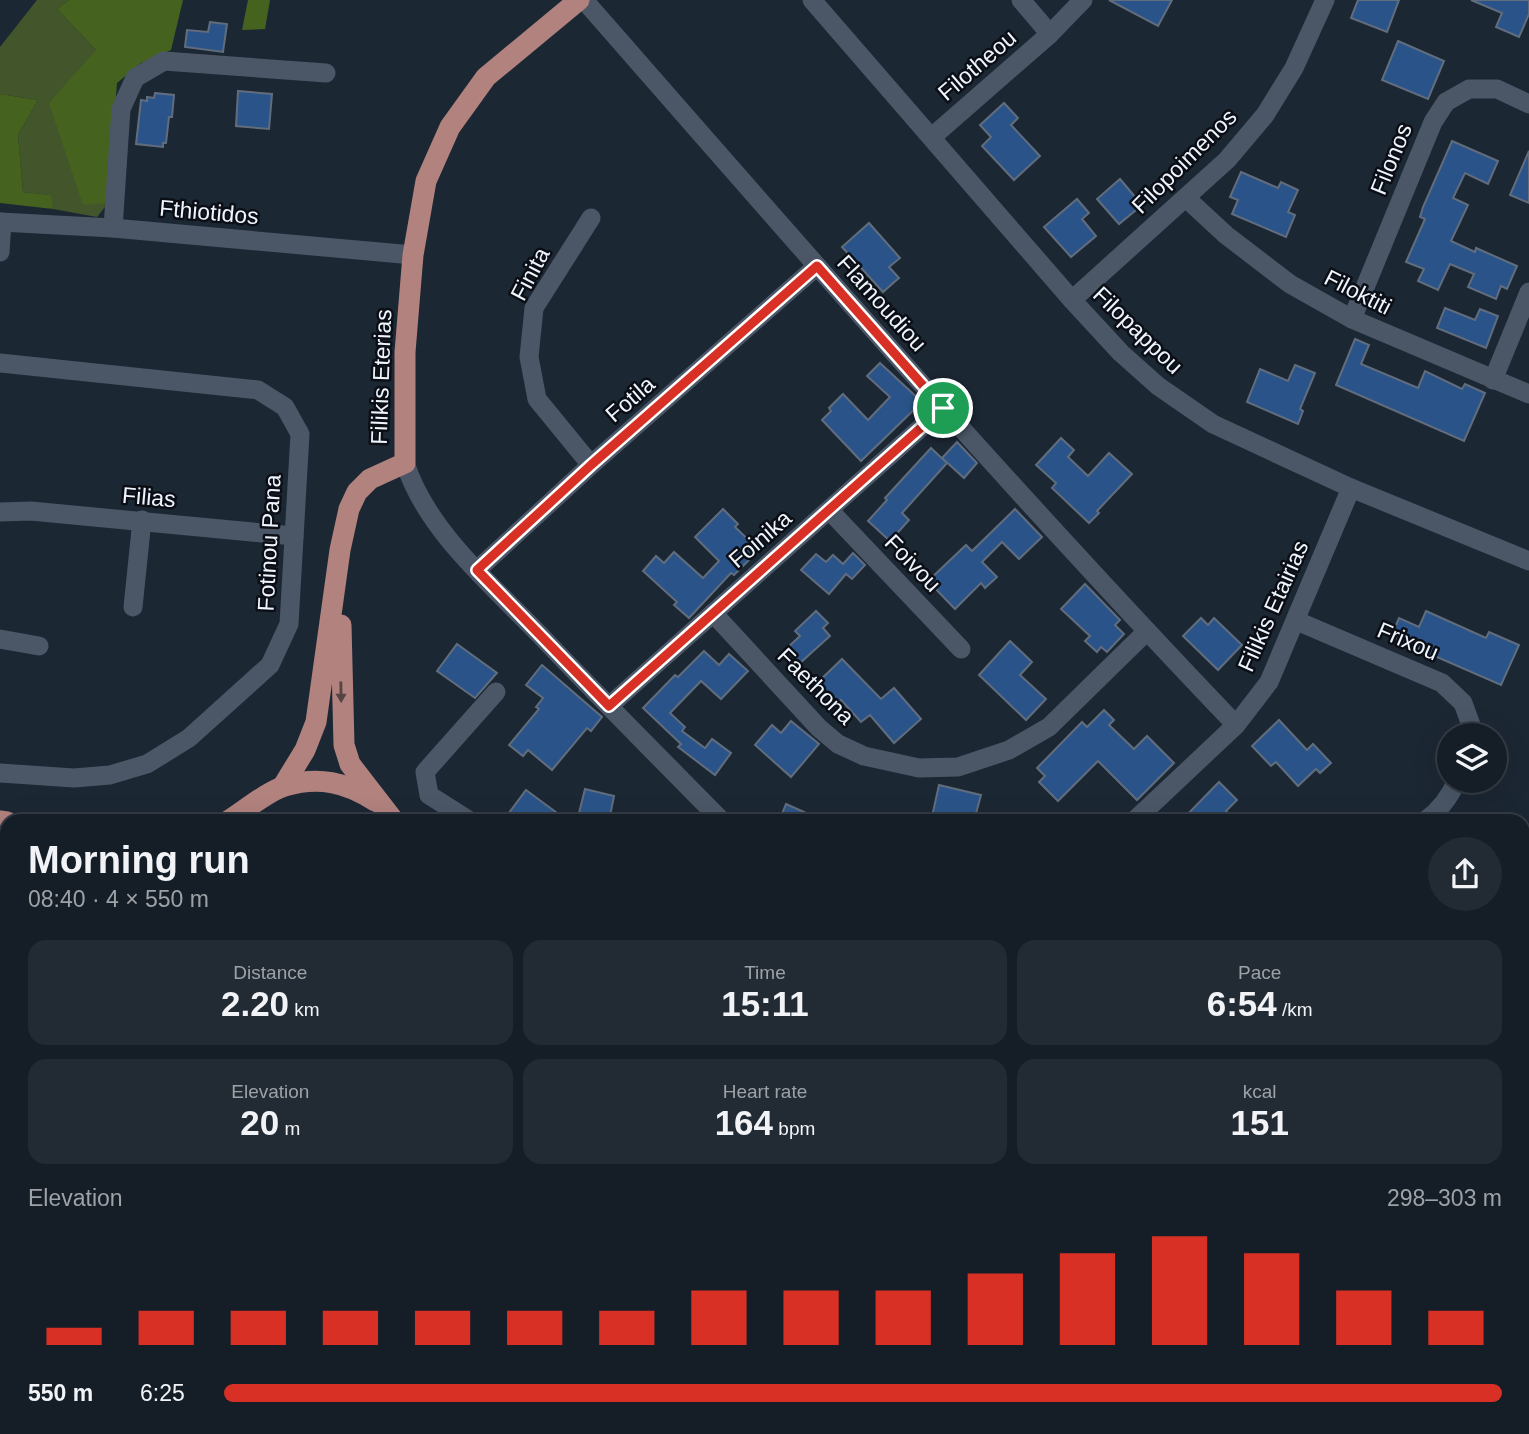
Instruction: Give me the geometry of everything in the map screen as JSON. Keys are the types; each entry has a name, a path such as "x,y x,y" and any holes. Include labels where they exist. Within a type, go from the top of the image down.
{"main road":[{"name":"Filikis Eterias","path":"405,463 405,352 413,255 426,181 450,127 486,77 582,0"},
{"path":"243,814 283,786 304,750 316,722 340,550 349,509 357,492 370,479 405,463"},
{"path":"340,550 344,745 350,764 389,814"},
{"path":"283,786 319,780 354,788 389,814"}],"street":[{"name":"Flamoudiou","path":"582,0 943,408 1236,725"},
{"name":"Filopappou","path":"812,0 1072,300 1158,387 1213,424 1351,488 1529,561"},
{"path":"1021,0 1050,34"},
{"name":"Filotheou","path":"932,137 1050,34 1083,0"},
{"name":"Filopoimenos","path":"1072,300 1227,160 1265,115 1294,68 1325,0"},
{"path":"113,228 121,109 135,78 164,61 326,74"},
{"name":"Filonos","path":"1352,319 1433,122 1446,102 1469,89 1497,89 1529,104"},
{"name":"Filoktiti","path":"1186,198 1226,235 1290,284 1352,319 1529,394"},
{"name":"Finita","path":"591,218 534,308 529,357 537,399 591,465"},
{"name":"Fthiotidos","path":"1,222 113,228 413,255"},
{"path":"0,252 1,222"},
{"name":"Fotila","path":"477,570 591,465 817,266"},
{"path":"1493,380 1529,292"},
{"name":"Fotinou Pana","path":"0,363 258,390 285,407 300,434 289,624 270,665 189,738 147,764 110,775 74,778 0,773"},
{"name":"Foinika","path":"609,706 943,408"},
{"name":"Filikis Eterias","path":"405,463 411,480 436,522 477,570 715,814"},
{"name":"Filikis Etairias","path":"1141,814 1236,725 1269,682 1351,488"},
{"name":"Filias","path":"0,512 31,511 142,520 294,536"},
{"name":"Foivou","path":"830,511 961,649"},
{"path":"133,607 142,520"},
{"name":"Faethona","path":"713,613 819,728 838,744 864,756 919,768 958,767 1009,750 1049,727 1147,631"},
{"name":"Frixou","path":"1297,621 1442,682 1463,703 1470,723"},
{"path":"0,639 38,646"},
{"path":"459,814 429,794 425,772 496,692"},
{"path":"1435,814 1451,793"}],"green space":[{"path":"37,0 69,0 57,9 96,50 108,203 97,217 53,209 50,195 23,192 18,135 38,100 0,94 0,47"},
{"path":"69,0 183,0 171,50 141,63 117,83 108,203 83,205 49,103 96,50 57,9"},
{"path":"248,0 270,0 265,29 242,30"},
{"path":"0,94 38,100 18,135 23,192 51,195 53,209 0,203"}],"building":[{"path":"1109,0 1172,0 1158,26"},
{"path":"1358,0 1399,0 1387,32 1351,18"},
{"path":"1471,0 1529,0 1529,14 1519,37 1496,27 1502,13"},
{"path":"210,22 227,24 223,52 185,47 187,30 208,32"},
{"path":"1398,41 1444,61 1428,99 1382,80"},
{"path":"238,91 272,94 269,129 236,126"},
{"path":"155,93 174,95 172,117 169,117 166,143 163,143 163,147 136,144 141,100 154,98"},
{"path":"1004,103 1018,118 1011,125 1040,156 1014,180 982,146 991,137 980,125"},
{"path":"1452,141 1498,161 1488,184 1465,173 1453,198 1468,205 1451,241 1475,252 1476,248 1517,266 1507,289 1501,286 1496,299 1468,287 1474,274 1450,264 1438,290 1418,281 1424,269 1406,262 1425,219 1420,217 1423,207"},
{"path":"1529,151 1529,203 1510,195"},
{"path":"1241,172 1278,188 1281,182 1298,190 1288,212 1295,215 1286,237 1232,214 1238,200 1230,197"},
{"path":"1120,179 1142,205 1119,224 1097,199"},
{"path":"1077,199 1089,213 1082,219 1096,236 1071,257 1044,227"},
{"path":"869,223 900,258 889,267 899,278 883,292 842,247"},
{"path":"1445,308 1475,320 1480,309 1498,316 1486,348 1437,328"},
{"path":"1355,339 1369,345 1361,364 1418,388 1425,371 1462,389 1465,384 1485,393 1464,441 1336,385"},
{"path":"880,363 922,402 861,461 822,420 843,394 868,420 890,397 867,376"},
{"path":"1295,365 1315,373 1300,409 1303,411 1298,424 1247,402 1260,369 1288,381"},
{"path":"1061,438 1074,450 1068,457 1088,476 1109,453 1132,474 1089,523 1052,488 1056,483 1036,465"},
{"path":"957,442 977,463 964,478 942,458"},
{"path":"931,448 947,463 902,513 909,520 890,541 868,521 887,500 885,498"},
{"path":"723,509 738,524 735,527 759,550 734,575 731,573 689,618 674,605 677,602 643,571 656,556 664,563 674,552 703,578 719,561 695,537"},
{"path":"1015,509 1042,537 1019,559 1002,542 982,562 997,577 985,588 981,583 955,609 928,581 966,545 972,551"},
{"path":"853,553 865,565 852,579 846,574 829,594 801,570 816,554 826,562 833,555 843,564"},
{"path":"1085,584 1120,620 1115,625 1124,634 1107,652 1101,647 1097,652 1085,641 1090,636 1061,609"},
{"path":"816,611 828,623 823,628 830,636 800,663 786,649 800,636 795,631"},
{"path":"1426,611 1486,638 1489,632 1519,645 1501,685 1391,637 1399,618 1419,627"},
{"path":"1201,618 1208,625 1214,618 1242,645 1218,670 1183,636"},
{"path":"1010,641 1032,662 1020,675 1046,699 1026,720 979,675"},
{"path":"457,644 497,673 475,698 437,671"},
{"path":"704,651 719,665 729,654 748,671 721,699 701,681 670,713 685,727 682,731 705,748 712,739 731,753 715,775 678,747 681,744 643,708 675,675 678,677"},
{"path":"842,659 881,699 894,688 921,719 894,743 870,715 861,722 841,700 836,705 816,684"},
{"path":"542,665 602,717 591,731 587,728 552,770 528,750 523,756 509,745 539,709 536,707 543,698 526,685"},
{"path":"1104,710 1114,720 1109,725 1134,749 1147,736 1174,763 1137,800 1098,761 1058,801 1039,782 1045,776 1037,768 1082,722 1087,727"},
{"path":"1279,720 1307,750 1313,744 1331,763 1320,773 1316,769 1298,786 1276,762 1271,766 1252,746"},
{"path":"791,721 819,744 791,777 755,745 772,725 781,733"},
{"path":"1219,782 1237,800 1226,811 1229,814 1188,814"},
{"path":"939,785 981,795 976,814 933,814"},
{"path":"585,789 614,796 610,814 579,814"},
{"path":"526,790 557,813 556,814 508,814"},
{"path":"786,804 808,814 782,814"}],"route":[{"path":"817,266 943,408 609,706 477,570 591,465 817,266"}]}
